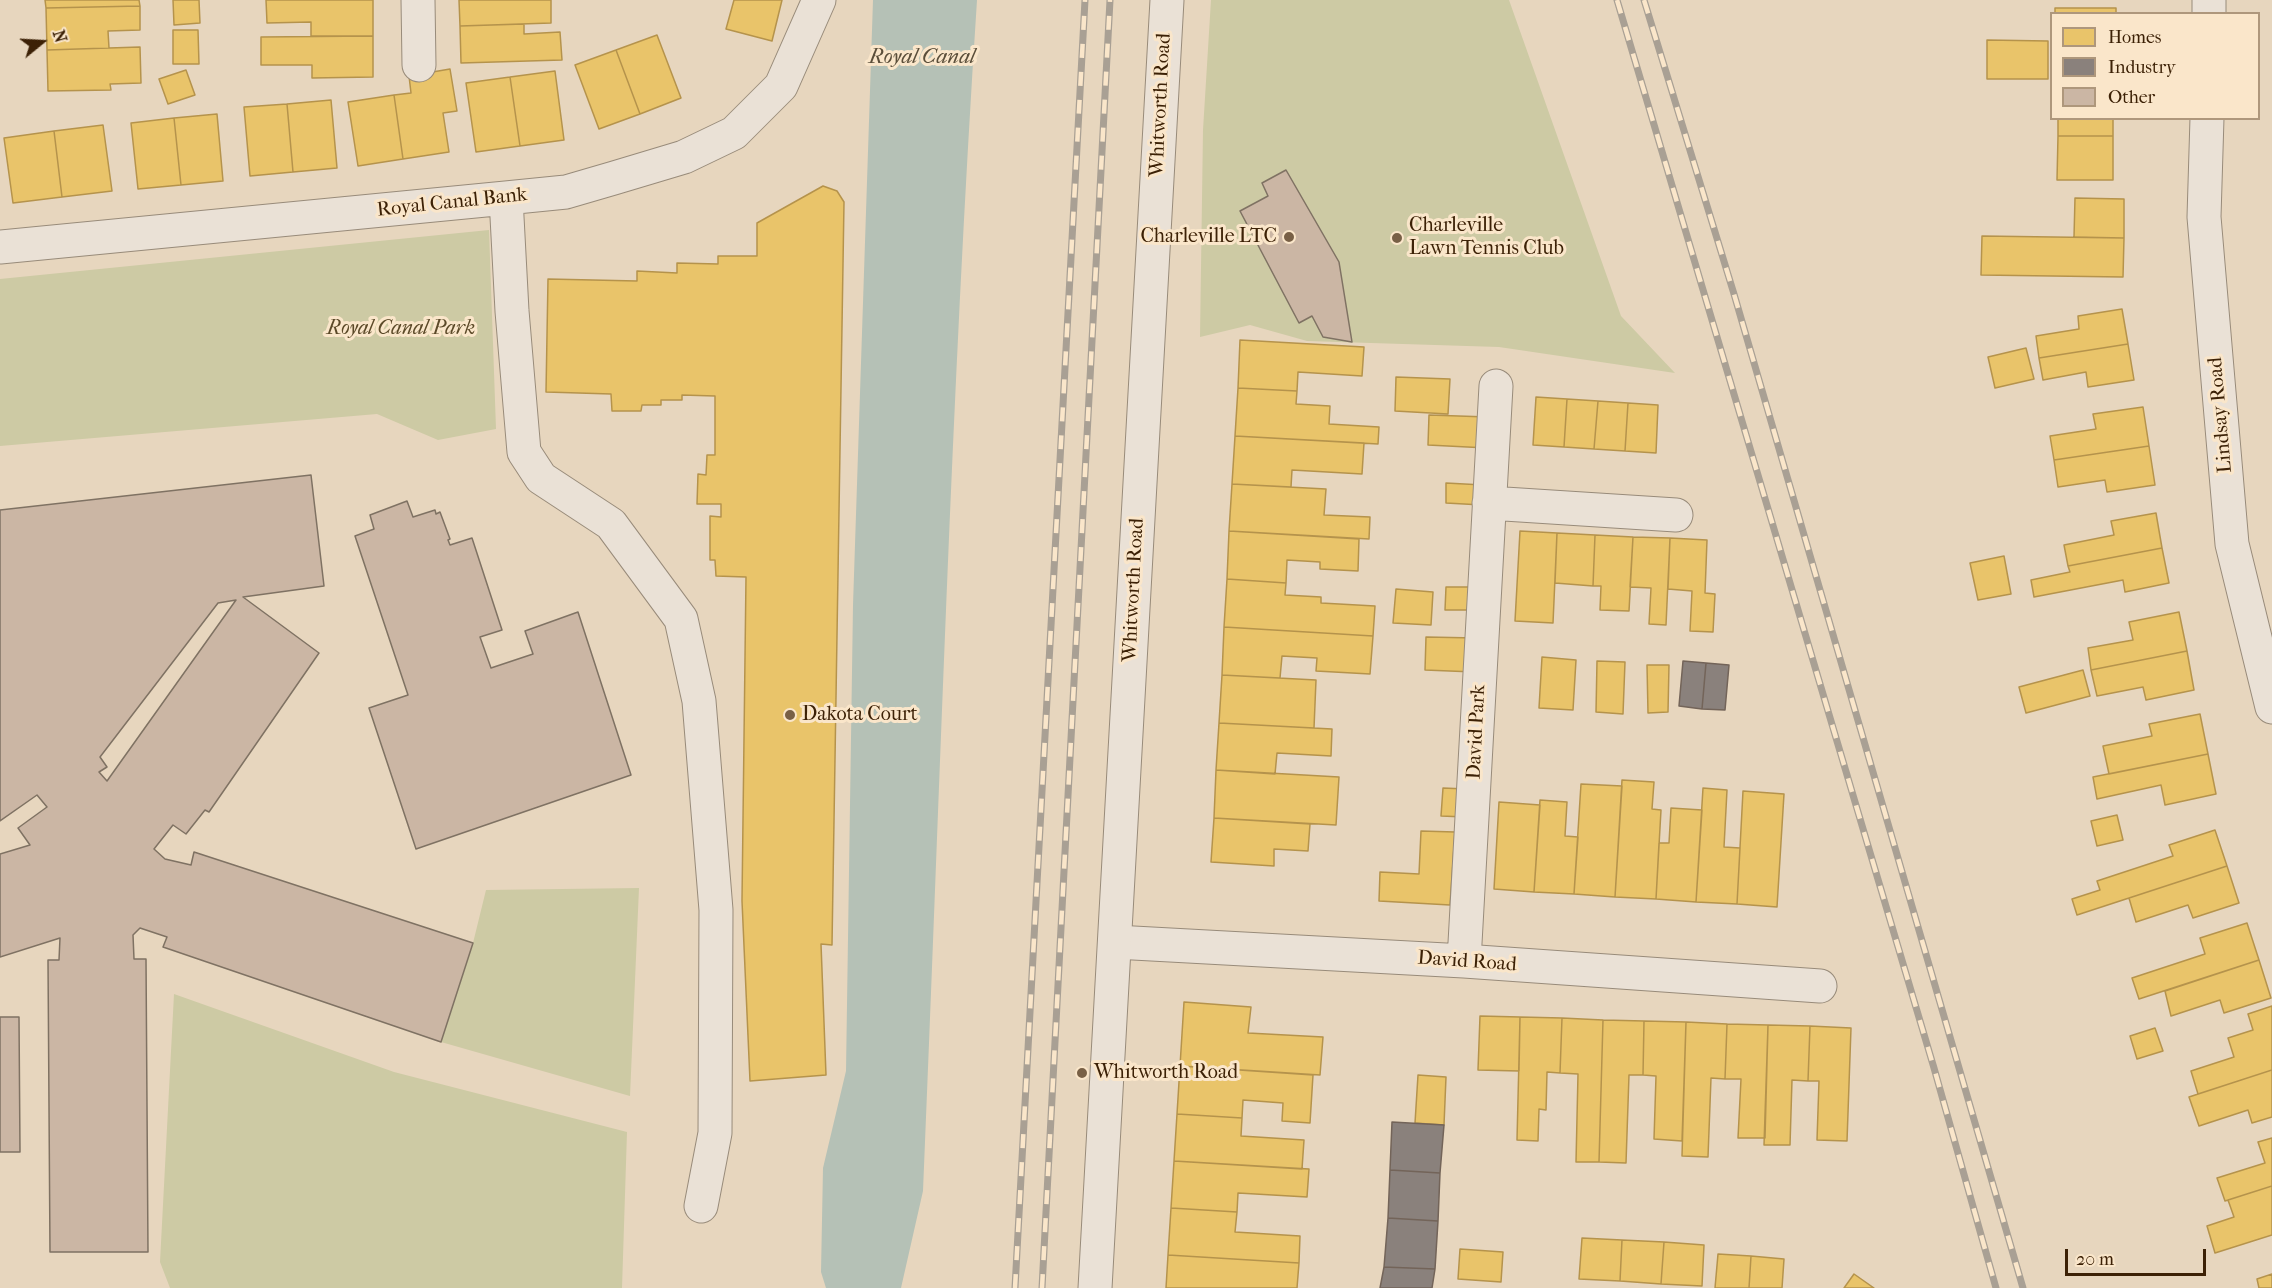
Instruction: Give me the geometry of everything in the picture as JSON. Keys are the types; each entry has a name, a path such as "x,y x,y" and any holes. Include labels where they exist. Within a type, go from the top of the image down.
{"street":[{"path":"418,0 419,65"},
{"name":"Royal Canal Bank","path":"0,248 566,192 684,157 734,133 781,86 819,0"},
{"name":"Whitworth Road","path":"1095,1288 1167,0"},
{"name":"Lindsay Road","path":"2207,120 2204,217 2232,544 2272,707"},
{"path":"506,198 512,311 524,452 541,478 612,524 681,619 699,701 716,910 715,1133 700,1206"},
{"name":"David Park","path":"1464,961 1496,386"},
{"path":"1489,503 1676,515"},
{"name":"David Road","path":"1115,942 1464,961 1820,986"}],"green space":[{"name":"Charleville Lawn Tennis Club","path":"1211,0 1509,0 1621,316 1675,373 1499,347 1307,341 1250,325 1200,337 1203,130"},
{"name":"Royal Canal Park","path":"489,230 496,429 438,440 377,414 0,446 0,279"},
{"path":"639,888 630,1096 441,1042 473,943 486,890"},
{"path":"174,994 394,1072 627,1132 622,1288 170,1288 160,1262"}],"water":[{"name":"Royal Canal","path":"873,0 977,0 953,447 923,1191 901,1288 826,1288 821,1272 823,1168 846,1071 853,605"}],"building: Homes":[{"path":"45,0 139,0 140,6 46,8"},
{"path":"173,0 199,0 200,23 174,25"},
{"path":"266,0 373,0 373,36 311,36 311,22 267,23"},
{"path":"459,0 551,0 551,23 460,26"},
{"path":"734,0 782,0 772,41 726,29"},
{"path":"140,6 140,30 108,31 109,48 47,50 46,8"},
{"path":"2055,8 2116,8 2116,12 2055,12"},
{"path":"524,24 524,34 560,32 562,60 461,63 460,26"},
{"path":"173,30 198,30 199,64 173,64"},
{"path":"657,35 681,98 640,114 616,50"},
{"path":"373,36 373,77 312,78 312,65 261,65 261,37"},
{"path":"1987,40 2048,41 2048,79 1987,79"},
{"path":"140,47 141,83 110,84 111,90 48,91 47,50"},
{"path":"616,50 640,114 599,129 575,65"},
{"path":"450,69 457,111 443,113 449,152 403,159 394,95 411,93 409,76"},
{"path":"186,70 195,95 168,104 159,79"},
{"path":"555,71 564,140 520,146 510,77"},
{"path":"510,77 520,146 476,152 466,83"},
{"path":"394,95 403,159 358,166 348,102"},
{"path":"331,100 337,168 293,172 287,104"},
{"path":"287,104 293,172 250,176 244,107"},
{"path":"217,114 223,181 181,185 174,118"},
{"path":"174,118 181,185 138,189 131,123"},
{"path":"2058,120 2113,120 2113,136 2058,136"},
{"path":"103,125 112,191 62,197 54,131"},
{"path":"54,131 62,197 13,203 4,138"},
{"path":"2058,136 2113,136 2113,180 2057,180"},
{"name":"Dakota Court","path":"823,186 837,191 844,202 832,945 821,944 826,1075 750,1081 742,901 746,577 716,576 715,560 710,560 710,516 721,517 721,504 697,504 698,474 706,475 707,455 715,455 715,396 682,395 682,400 661,400 661,405 642,405 641,411 612,411 611,394 546,392 548,279 637,281 637,271 677,273 677,263 718,264 718,256 757,256 757,223"},
{"path":"2075,198 2124,199 2124,238 2074,237"},
{"path":"1982,236 2124,238 2123,277 1981,275"},
{"path":"2122,309 2128,344 2039,358 2036,336 2079,329 2078,316"},
{"path":"1240,340 1364,347 1362,376 1298,372 1297,391 1238,388"},
{"path":"2128,344 2134,380 2088,387 2086,372 2043,380 2039,358"},
{"path":"2026,348 2034,379 1995,388 1988,357"},
{"path":"1396,377 1450,379 1448,414 1395,411"},
{"path":"1238,388 1297,391 1296,404 1330,406 1329,424 1379,427 1378,444 1235,436"},
{"path":"1536,397 1567,399 1564,447 1533,445"},
{"path":"1567,399 1598,401 1594,449 1564,447"},
{"path":"1598,401 1628,403 1625,451 1594,449"},
{"path":"1628,403 1658,405 1656,453 1625,451"},
{"path":"2143,407 2149,446 2054,460 2050,436 2096,429 2093,414"},
{"path":"1429,415 1488,417 1487,448 1428,445"},
{"path":"1235,436 1364,443 1362,474 1292,470 1291,487 1232,484"},
{"path":"2149,446 2155,485 2107,492 2105,480 2058,487 2054,460"},
{"path":"1446,483 1483,485 1482,505 1446,503"},
{"path":"1232,484 1326,489 1324,515 1370,517 1369,539 1229,531"},
{"path":"2156,513 2162,548 2068,566 2064,545 2114,535 2111,521"},
{"path":"1229,531 1359,539 1358,571 1320,569 1320,562 1287,560 1286,583 1227,579"},
{"path":"1520,531 1557,533 1553,623 1515,621"},
{"path":"1557,533 1595,535 1593,586 1555,583"},
{"path":"1595,535 1633,537 1629,611 1600,610 1601,586 1593,586"},
{"path":"1633,537 1670,538 1666,625 1649,624 1651,588 1630,587"},
{"path":"1670,538 1707,540 1705,593 1715,594 1713,632 1690,631 1692,591 1668,589"},
{"path":"2162,548 2169,583 2125,592 2123,580 2034,597 2031,580 2070,572 2068,566"},
{"path":"2004,556 2011,594 1978,600 1970,563"},
{"path":"1227,579 1286,583 1285,595 1321,597 1321,603 1375,606 1373,636 1224,627"},
{"path":"1446,587 1476,587 1476,610 1445,610"},
{"path":"1396,589 1433,592 1431,625 1393,623"},
{"path":"2179,612 2187,651 2091,670 2088,648 2133,640 2129,622"},
{"path":"1224,627 1373,636 1370,674 1316,671 1317,658 1282,656 1280,678 1222,675"},
{"path":"1426,637 1476,638 1474,672 1425,670"},
{"path":"2187,651 2194,690 2146,700 2143,687 2097,696 2091,670"},
{"path":"1542,657 1576,660 1573,710 1539,708"},
{"path":"1597,661 1625,662 1623,714 1596,712"},
{"path":"1647,665 1669,665 1668,712 1648,713"},
{"path":"2083,670 2090,696 2026,713 2019,687"},
{"path":"1222,675 1316,680 1314,728 1219,723"},
{"path":"2200,714 2208,754 2109,774 2103,746 2152,736 2149,724"},
{"path":"1219,723 1332,729 1331,756 1277,753 1275,774 1216,770"},
{"path":"2208,754 2216,794 2165,805 2161,785 2097,799 2093,777"},
{"path":"1216,770 1339,777 1336,825 1214,818"},
{"path":"1622,780 1654,782 1652,809 1661,810 1656,899 1615,897"},
{"path":"1581,784 1622,786 1615,897 1574,894"},
{"path":"1443,788 1466,789 1465,817 1441,816"},
{"path":"1703,788 1727,790 1724,847 1740,848 1737,904 1696,902"},
{"path":"1743,791 1784,794 1777,907 1737,904"},
{"path":"1540,800 1567,802 1565,836 1578,837 1574,894 1534,892"},
{"path":"1499,802 1540,805 1534,892 1494,889"},
{"path":"1671,808 1702,810 1696,902 1656,899 1659,843 1669,843"},
{"path":"2117,815 2123,840 2097,846 2091,821"},
{"path":"1214,818 1310,824 1308,851 1274,849 1274,866 1211,862"},
{"path":"2215,830 2227,866 2077,915 2072,899 2100,890 2097,881 2173,856 2169,845"},
{"path":"1421,831 1455,832 1450,905 1379,901 1380,872 1419,874"},
{"path":"2227,866 2239,903 2193,918 2188,905 2136,922 2129,898"},
{"path":"2247,923 2259,960 2139,999 2132,978 2205,954 2200,938"},
{"path":"2259,960 2271,998 2224,1013 2220,1000 2171,1016 2165,991"},
{"path":"1184,1002 1251,1007 1248,1033 1323,1037 1320,1075 1180,1066"},
{"path":"2272,1006 2272,1070 2198,1094 2191,1071 2234,1057 2228,1038 2253,1030 2248,1014"},
{"path":"1480,1016 1520,1017 1519,1071 1478,1070"},
{"path":"1520,1017 1562,1018 1560,1073 1547,1072 1546,1110 1539,1109 1538,1141 1517,1140"},
{"path":"1562,1018 1603,1020 1599,1162 1576,1162 1578,1074 1560,1073"},
{"path":"1603,1020 1644,1021 1643,1075 1629,1075 1626,1163 1599,1162"},
{"path":"1644,1021 1686,1022 1682,1141 1654,1139 1656,1076 1643,1075"},
{"path":"1686,1022 1727,1024 1725,1079 1711,1078 1708,1157 1682,1156"},
{"path":"1727,1024 1768,1025 1765,1138 1738,1138 1741,1079 1725,1079"},
{"path":"1768,1025 1810,1026 1808,1081 1792,1080 1790,1145 1764,1145"},
{"path":"1810,1026 1851,1028 1847,1141 1817,1140 1819,1081 1808,1081"},
{"path":"2155,1028 2163,1051 2137,1059 2130,1036"},
{"path":"1180,1066 1313,1075 1310,1123 1282,1121 1283,1103 1243,1100 1242,1118 1177,1114"},
{"path":"2272,1070 2272,1117 2252,1123 2248,1110 2199,1126 2189,1097"},
{"path":"1418,1075 1446,1077 1444,1125 1415,1123"},
{"path":"1177,1114 1242,1118 1241,1136 1304,1140 1302,1169 1174,1161"},
{"path":"2272,1138 2272,1186 2225,1201 2217,1178 2265,1163 2258,1142"},
{"path":"1174,1161 1309,1169 1307,1197 1238,1193 1237,1212 1171,1208"},
{"path":"2272,1186 2272,1235 2215,1253 2207,1226 2234,1217 2228,1200"},
{"path":"1171,1208 1237,1212 1235,1232 1300,1236 1299,1263 1168,1255"},
{"path":"1582,1238 1622,1240 1620,1281 1579,1279"},
{"path":"1622,1240 1664,1242 1661,1284 1620,1281"},
{"path":"1664,1242 1704,1245 1702,1286 1661,1284"},
{"path":"1460,1249 1503,1252 1501,1282 1458,1279"},
{"path":"1718,1254 1751,1256 1749,1288 1715,1288"},
{"path":"1168,1255 1299,1263 1297,1288 1166,1288"},
{"path":"1751,1256 1784,1259 1782,1288 1749,1288"},
{"path":"1854,1274 1874,1288 1844,1288"},
{"path":"2272,1274 2272,1288 2259,1288 2257,1279"}],"building: Industry":[{"path":"1683,661 1706,663 1702,709 1679,706"},
{"path":"1706,663 1729,665 1725,710 1702,709"},
{"path":"1392,1122 1444,1125 1440,1173 1390,1170"},
{"path":"1390,1170 1440,1173 1438,1221 1388,1218"},
{"path":"1388,1218 1438,1221 1435,1269 1384,1267"},
{"path":"1384,1267 1435,1269 1432,1288 1380,1288"}],"building: Other":[{"name":"Charleville LTC","path":"1286,170 1339,262 1352,342 1323,337 1312,316 1299,323 1240,211 1268,196 1262,183"},
{"path":"311,475 324,586 243,597 319,653 209,812 205,810 186,834 173,825 154,849 165,859 191,865 194,852 473,943 441,1042 163,947 167,937 140,928 133,935 134,959 146,959 148,1252 50,1252 48,960 59,960 60,938 0,957 0,854 30,845 18,828 47,807 37,795 0,821 0,510","holes":["236,600 107,781 99,772 107,767 100,757 218,603"]},
{"path":"407,501 413,517 435,510 436,514 440,512 450,545 472,538 502,630 480,637 491,668 533,654 525,631 578,612 631,775 416,849 369,708 408,695 355,536 374,529 370,515"},
{"path":"0,1017 19,1017 20,1152 0,1152"}],"railway":[{"path":"1015,1288 1085,0"},
{"path":"1042,1288 1110,0"},
{"path":"1617,0 1934,1068 1996,1288"},
{"path":"1644,0 1734,294 2023,1288"}],"place":[{"name":"Charleville LTC","path":"1289,237"},
{"name":"Charleville Lawn Tennis Club","path":"1397,238"},
{"name":"Dakota Court","path":"790,715"},
{"name":"Whitworth Road","path":"1082,1073"}]}
